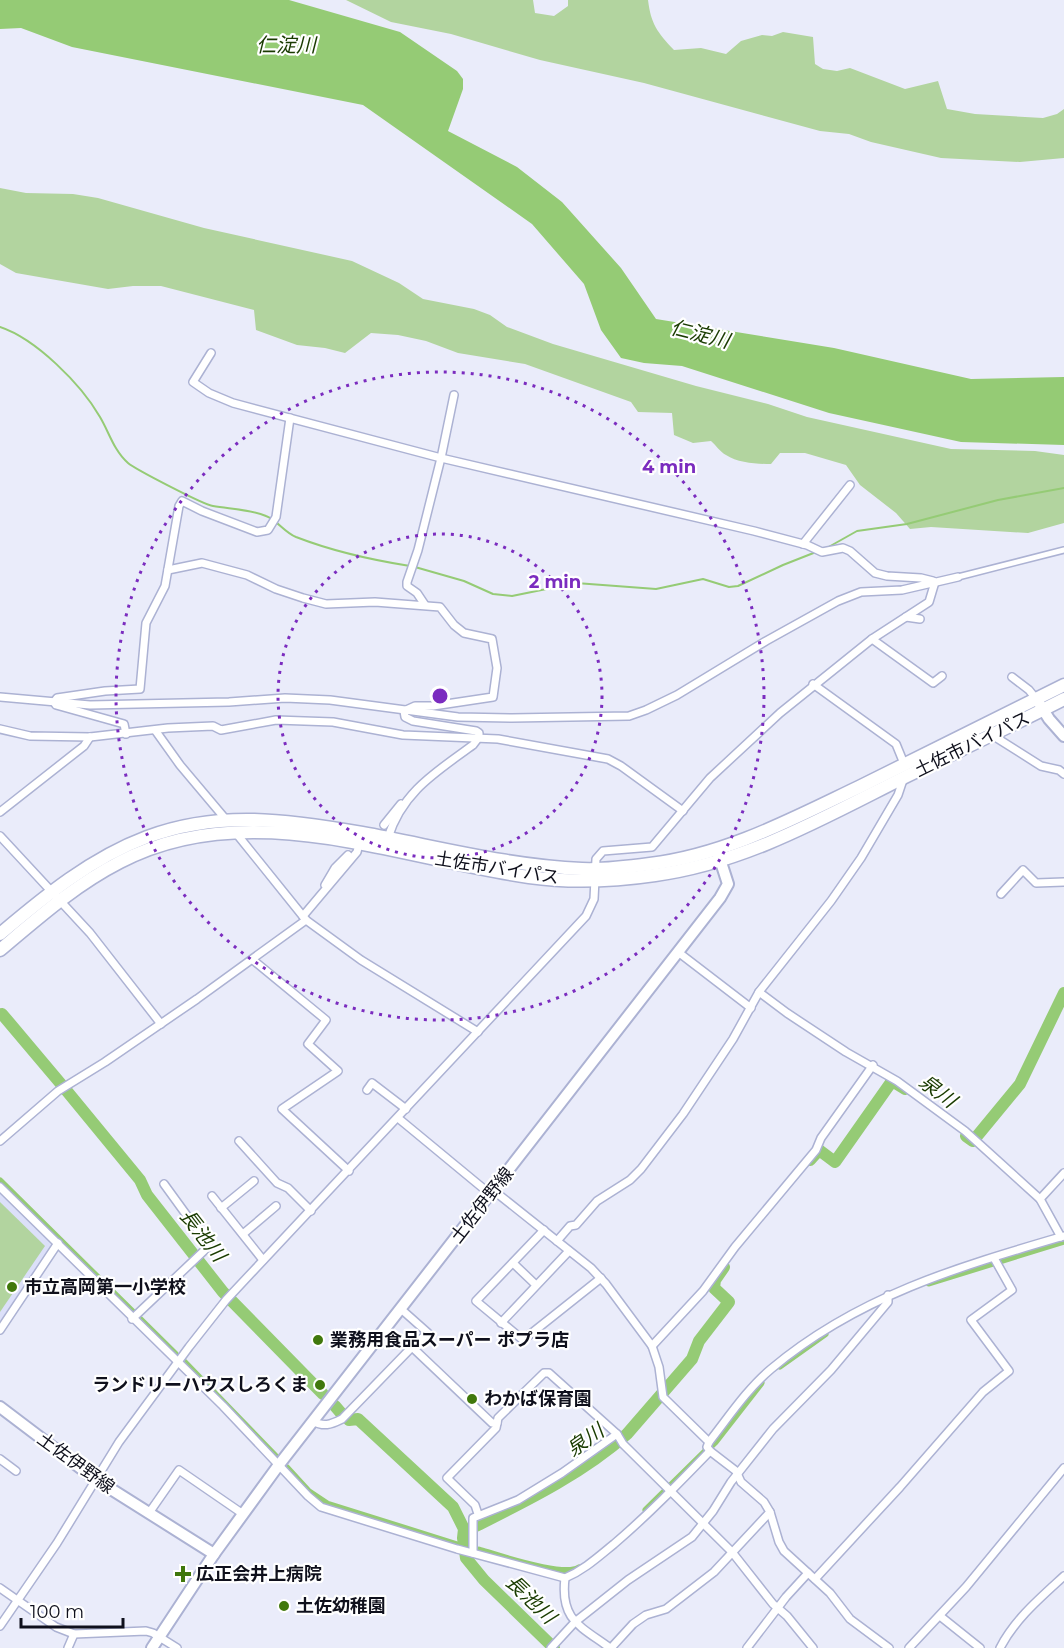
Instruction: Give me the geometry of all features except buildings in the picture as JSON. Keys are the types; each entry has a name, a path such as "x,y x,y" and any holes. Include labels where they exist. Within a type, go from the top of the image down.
{"highway":[{"name":"土佐市バイパス","path":"719,856 798,830 992,735 1039,705 1064,685"},
{"name":"土佐市バイパス","path":"231,826 359,844 531,877 686,871 905,764 1039,705 1064,699"},
{"name":"土佐市バイパス","path":"0,934 55,896 121,861 183,839 262,819 308,823 594,875"},
{"name":"土佐市バイパス","path":"0,950 55,896"}],"main road":[{"path":"1039,705 1064,736"},
{"name":"土佐伊野線","path":"152,1648 214,1554 312,1421 726,889 727,879 719,856"},
{"name":"土佐伊野線","path":"0,1407 95,1479 214,1554"}],"street":[{"path":"211,353 193,382 233,403 441,458 804,544 818,550 843,548 850,551 875,573 921,578 935,582"},
{"path":"425,605 422,598 407,586 407,582 418,550 454,395"},
{"path":"54,702 57,698 140,689 146,623 165,586 179,506 182,501 256,532 268,530 274,520 290,418"},
{"path":"804,544 850,485"},
{"path":"0,697 101,705 229,702 285,698 330,700 458,717 629,716 677,695 766,641 838,601 861,592 902,590 1064,550"},
{"path":"168,570 202,563 247,575 276,589 326,604 375,602 440,607 454,625 464,633 492,639 497,668 493,697 433,706 415,706 405,711"},
{"path":"0,1626 57,1543 118,1442 229,1298 586,916 594,899 596,860 603,851 652,847 710,778 813,684 872,639 929,602 935,582"},
{"path":"906,617 920,619"},
{"path":"872,639 933,683 942,675"},
{"path":"1012,677 1029,690 1039,705"},
{"path":"557,1241 570,1226 576,1225 597,1201 630,1180 641,1169 683,1114 733,1039 759,992 831,901 861,858 898,795 904,778 905,764 896,744 813,684"},
{"path":"54,702 56,705 124,724 126,734"},
{"path":"405,711 405,717 413,721 476,731 479,737"},
{"path":"0,729 30,736 90,737 213,726 221,730 276,720 333,722 403,735 479,737 608,759 621,765 683,811"},
{"path":"155,730 180,765 304,919 361,960 478,1032"},
{"path":"992,735 1041,766 1059,770 1064,774"},
{"path":"0,812 84,746 90,737"},
{"path":"384,825 409,791 473,745 479,737"},
{"path":"388,838 391,828 409,797 419,785"},
{"path":"0,836 90,933 161,1024"},
{"path":"0,1141 58,1091 161,1024 253,960 304,919 357,852 359,844"},
{"path":"320,899 335,868 348,855"},
{"path":"1001,894 1023,870 1036,883 1064,882"},
{"path":"678,952 750,1008"},
{"path":"253,960 326,1020 308,1044 338,1071 282,1109 349,1171"},
{"path":"0,1187 134,1317 223,1406 278,1466 321,1507 457,1549 565,1578 578,1573 634,1527 709,1447 757,1382 771,1369 853,1313 911,1285 996,1261 1062,1236 1040,1199 965,1131 897,1080 846,1052 759,992"},
{"path":"652,1346 704,1291 735,1247 816,1150 821,1138 873,1065"},
{"path":"367,1090 372,1083 406,1109"},
{"path":"398,1118 544,1230 601,1278 652,1346 659,1367 662,1394 709,1447 736,1472 741,1482 764,1502 770,1512 778,1542 784,1551 830,1593 850,1619 889,1648"},
{"path":"239,1142 277,1183 288,1188 310,1211"},
{"path":"1040,1199 1064,1173"},
{"path":"221,1208 254,1181"},
{"path":"134,1317 209,1246 164,1184"},
{"path":"212,1196 263,1260"},
{"path":"243,1234 276,1206"},
{"path":"544,1230 513,1263 474,1298 501,1323 523,1340 601,1278"},
{"path":"0,1330 58,1243"},
{"path":"501,1323 569,1251"},
{"path":"815,1579 983,1392 1010,1371 971,1320 1012,1290 996,1261"},
{"path":"513,1263 536,1286"},
{"path":"551,1648 575,1622 628,1580 684,1544 703,1525 731,1482 773,1429 831,1370 888,1298"},
{"path":"312,1421 321,1426 342,1419 428,1333 401,1309"},
{"path":"412,1347 492,1423 497,1423"},
{"path":"478,1515 475,1505 447,1478 496,1428 498,1418 544,1373 549,1373 620,1438 732,1552 813,1648"},
{"path":"472,1553 473,1518 518,1500 620,1438"},
{"path":"0,1460 16,1471"},
{"path":"909,1648 966,1587 1064,1468"},
{"path":"149,1513 179,1470 243,1514"},
{"path":"565,1578 564,1602 568,1614 575,1622 611,1648 633,1624 646,1615 666,1609 714,1572 770,1512"},
{"path":"747,1648 808,1573"},
{"path":"1009,1648 1001,1646 1029,1607 1064,1576"},
{"path":"0,1588 56,1627 74,1634 146,1631 177,1648"},
{"path":"940,1616 980,1648"},
{"path":"68,1648 74,1634"}],"shaded area":[{"path":"346,0 533,0 535,13 554,16 568,6 568,0 648,0 656,27 674,50 701,48 726,54 741,41 783,32 813,37 815,64 823,69 837,71 850,68 905,89 938,81 947,109 975,114 1043,118 1057,114 1064,109 1064,158 1020,162 941,158 871,142 849,134 820,131 644,83 540,60 451,34 391,22"},
{"path":"0,188 26,193 73,194 98,198 204,228 352,261 399,283 423,299 474,309 490,315 507,327 553,344 807,417 951,449 1035,451 1064,455 1064,523 1028,533 931,527 910,529 896,513 860,485 846,465 805,453 780,453 771,464 736,460 724,454 711,441 693,443 674,435 672,413 638,412 631,402 525,364 458,353 426,341 398,335 371,333 345,353 297,345 256,330 254,310 161,286 108,289 16,273 0,264"},
{"name":"市立高岡第一小学校","path":"0,1193 51,1244 0,1325"},
{"name":"市立高岡第一小学校","path":"0,1202 45,1246 0,1312"}],"water":[{"name":"仁淀川","path":"0,0 289,0 400,32 457,71 463,79 463,89 448,131 517,167 562,202 621,268 656,319 834,348 971,379 1064,377 1064,445 961,442 829,413 682,366 644,363 621,358 601,330 584,284 532,224 363,105 72,47 21,28 0,29"}],"waterway":[{"path":"0,327 28,341 70,377 92,404 119,453 133,467 207,504 266,516 292,535 310,542 381,561 410,566"},
{"path":"825,549 857,531 907,524 998,500 1064,488"},
{"path":"415,567 464,581 493,594 512,596 576,583 656,589 703,579 729,587 738,586 816,552"},
{"name":"泉川","path":"966,1136 973,1141 1020,1084 1064,993"},
{"name":"長池川","path":"2,1014 61,1084"},
{"name":"泉川","path":"810,1160 819,1150 835,1162 892,1081 905,1089"},
{"name":"長池川","path":"66,1090 140,1180 147,1195 223,1292 323,1394"},
{"path":"0,1181 175,1354"},
{"path":"929,1283 1064,1241"},
{"name":"泉川","path":"476,1526 574,1473 627,1434 692,1359 699,1341 729,1302 714,1288 715,1280 724,1267"},
{"path":"780,1366 825,1334"},
{"path":"184,1362 275,1456"},
{"path":"646,1510 715,1442 761,1383"},
{"name":"長池川","path":"335,1406 341,1413"},
{"name":"泉川","path":"349,1420 358,1419 453,1507 464,1529 466,1558 484,1580 554,1648"},
{"path":"287,1468 309,1492 327,1504 467,1548"},
{"path":"479,1550 546,1568 559,1570 579,1568"}],"place":[{"name":"市立高岡第一小学校","path":"12,1287"},
{"name":"業務用食品スーパー ポプラ店","path":"318,1340"},
{"name":"ランドリーハウスしろくま","path":"320,1385"},
{"name":"わかば保育園","path":"472,1399"},
{"name":"広正会井上病院","path":"183,1574"},
{"name":"土佐幼稚園","path":"284,1606"}]}
